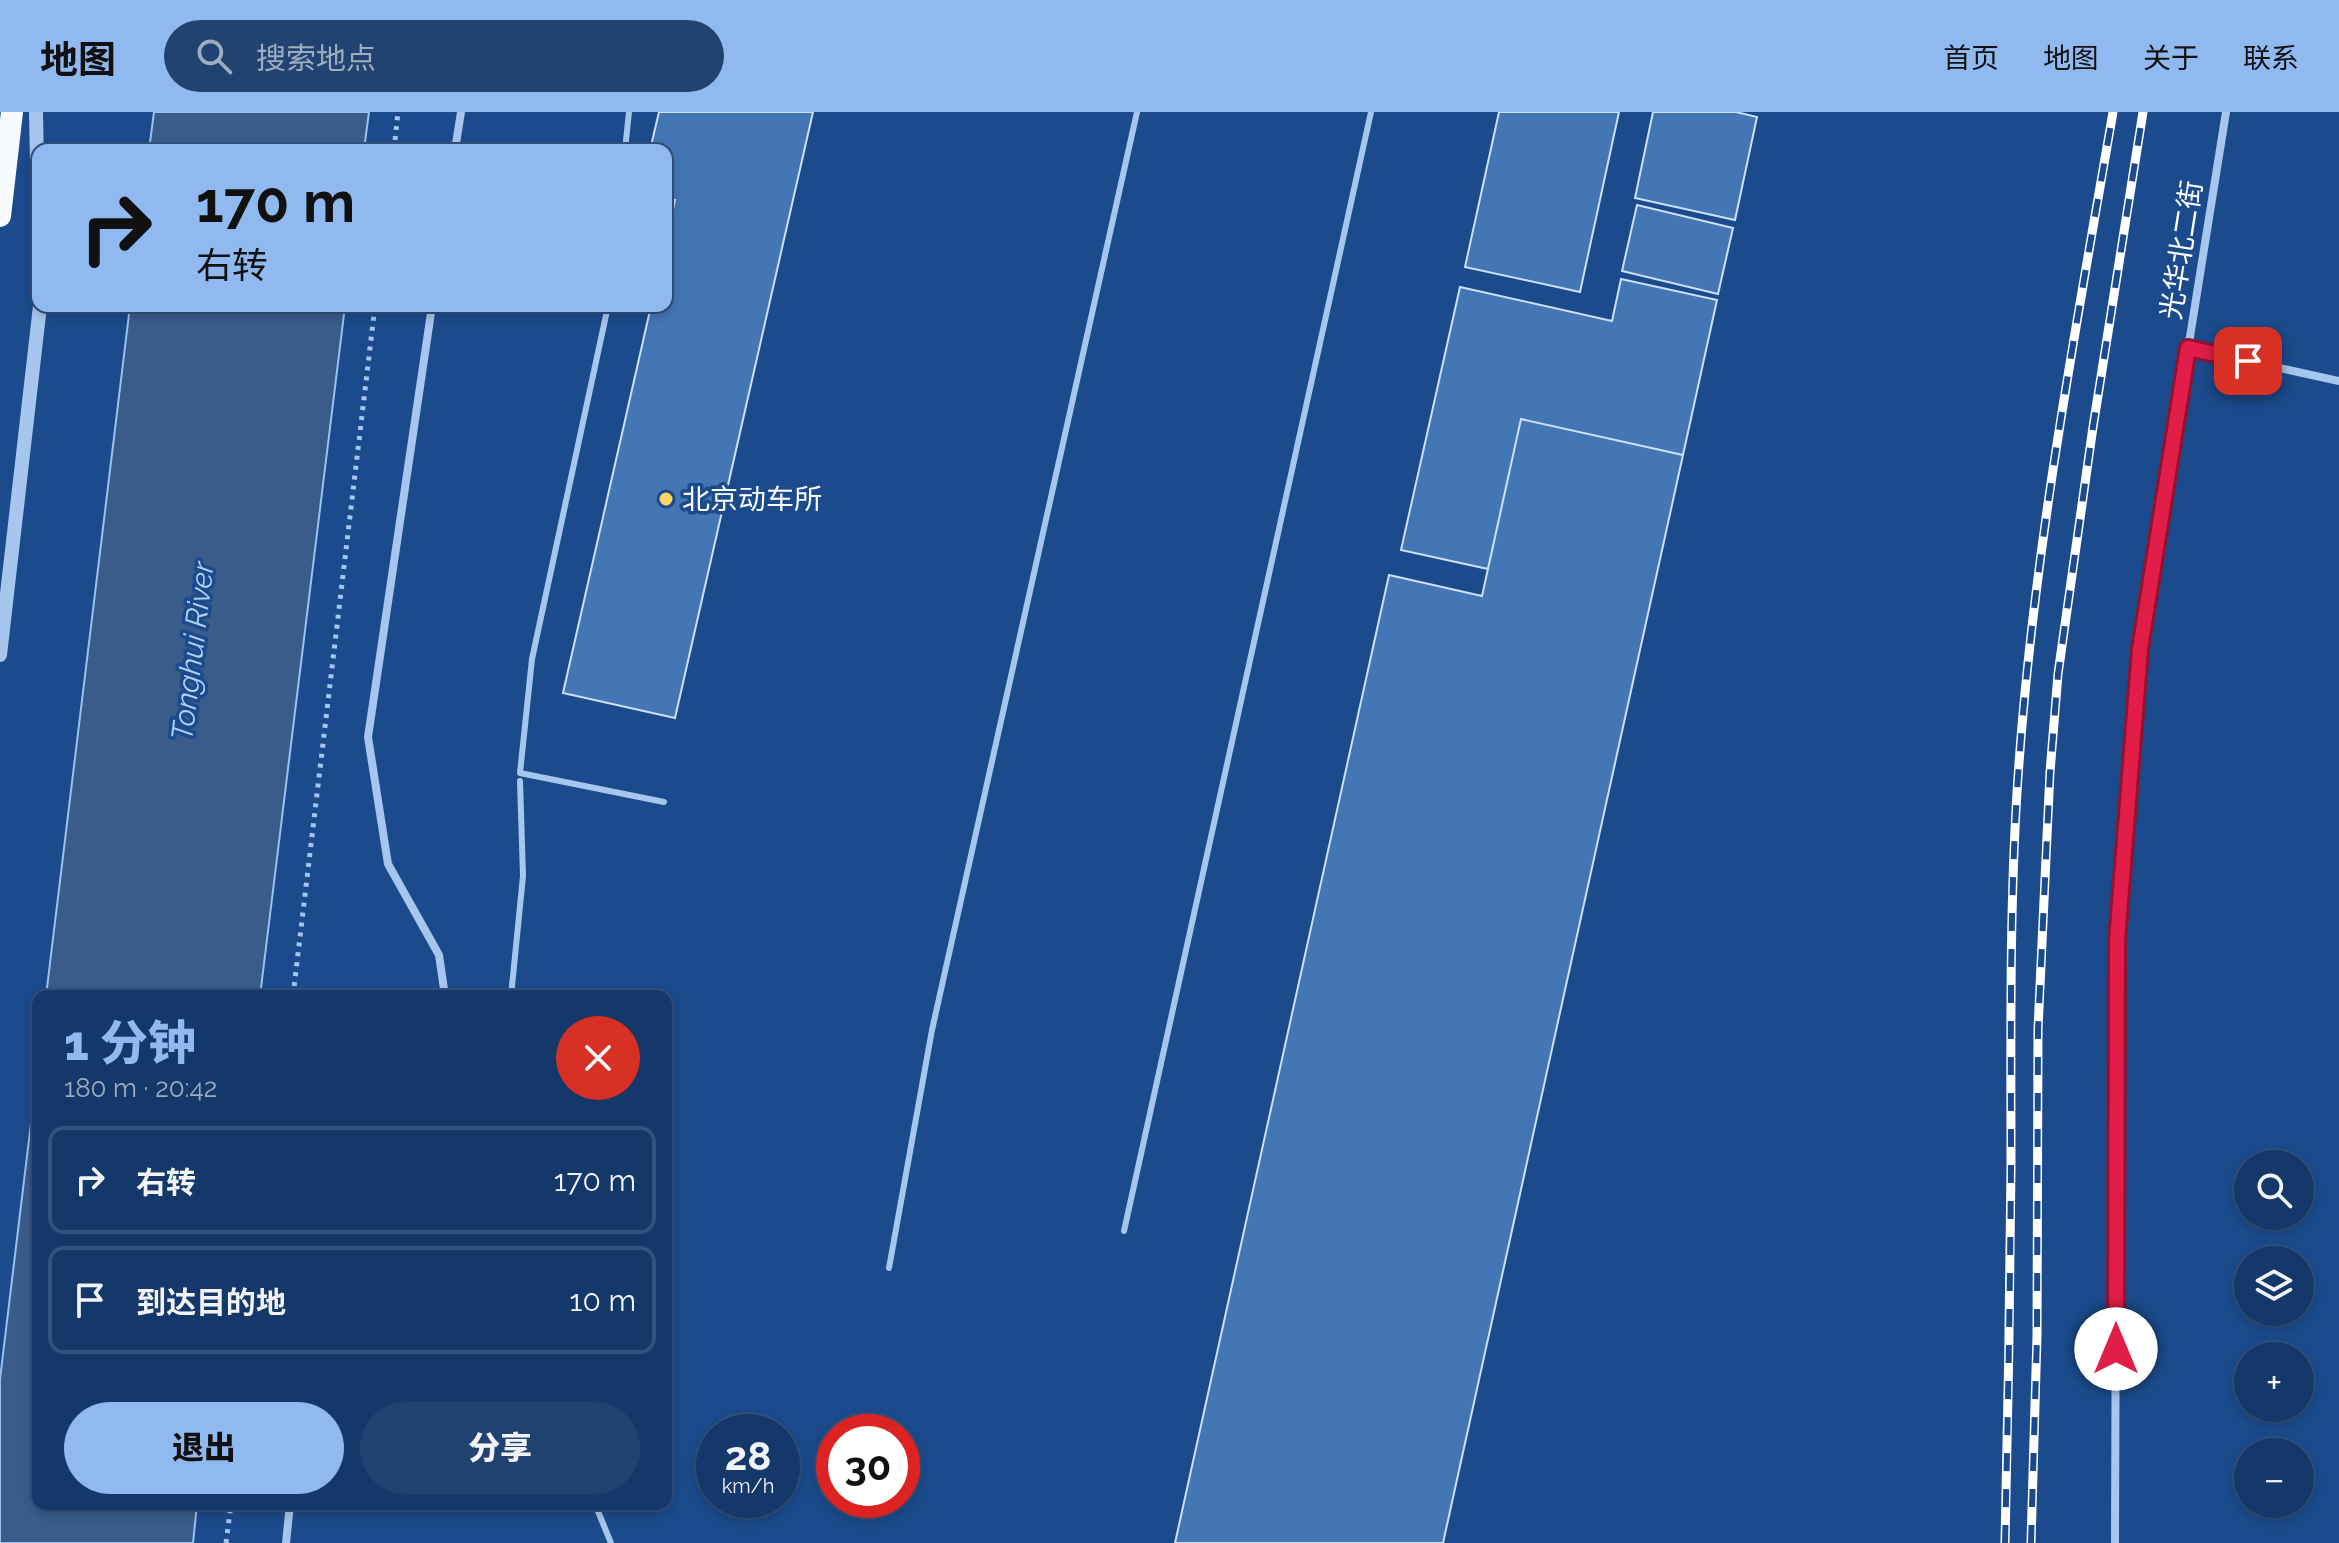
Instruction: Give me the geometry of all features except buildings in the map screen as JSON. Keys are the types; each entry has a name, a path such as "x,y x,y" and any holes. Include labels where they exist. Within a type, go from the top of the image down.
{"highway":[{"path":"0,216 12,112"}],"street":[{"path":"36,112 37,144"},
{"path":"456,144 461,112"},
{"name":"光华北二街","path":"2115,1543 2117,941 2140,649 2226,112"},
{"path":"0,655 39,312"},
{"path":"431,312 368,737 388,864 439,955 444,990"},
{"path":"2188,348 2339,381"},
{"path":"286,1543 289,1510"}],"lane":[{"path":"626,144 629,112"},
{"path":"889,1268 932,1030 1137,112"},
{"path":"1124,1231 1371,112"},
{"path":"607,312 532,659 520,773 664,802"},
{"path":"512,990 523,876 520,781"},
{"path":"597,1510 611,1543"}],"path":[{"path":"395,144 398,112"},
{"path":"294,990 374,312"},
{"path":"226,1543 230,1510"}],"water":[{"path":"154,112 369,112 365,144 150,144"},
{"name":"Tonghui River","path":"129,312 344,312 261,990 47,990"},
{"path":"32,1115 32,1510 196,1510 193,1543 0,1543 0,1379"}],"railway":[{"path":"2005,1543 2012,914 2019,763 2046,518 2113,112"},
{"path":"2031,1543 2037,1336 2038,1029 2050,772 2058,674 2143,112"}],"place":[{"name":"北京动车所","path":"666,499"}],"route":[{"path":"2116,1349 2117,941 2140,649 2188,348 2248,361"}]}
